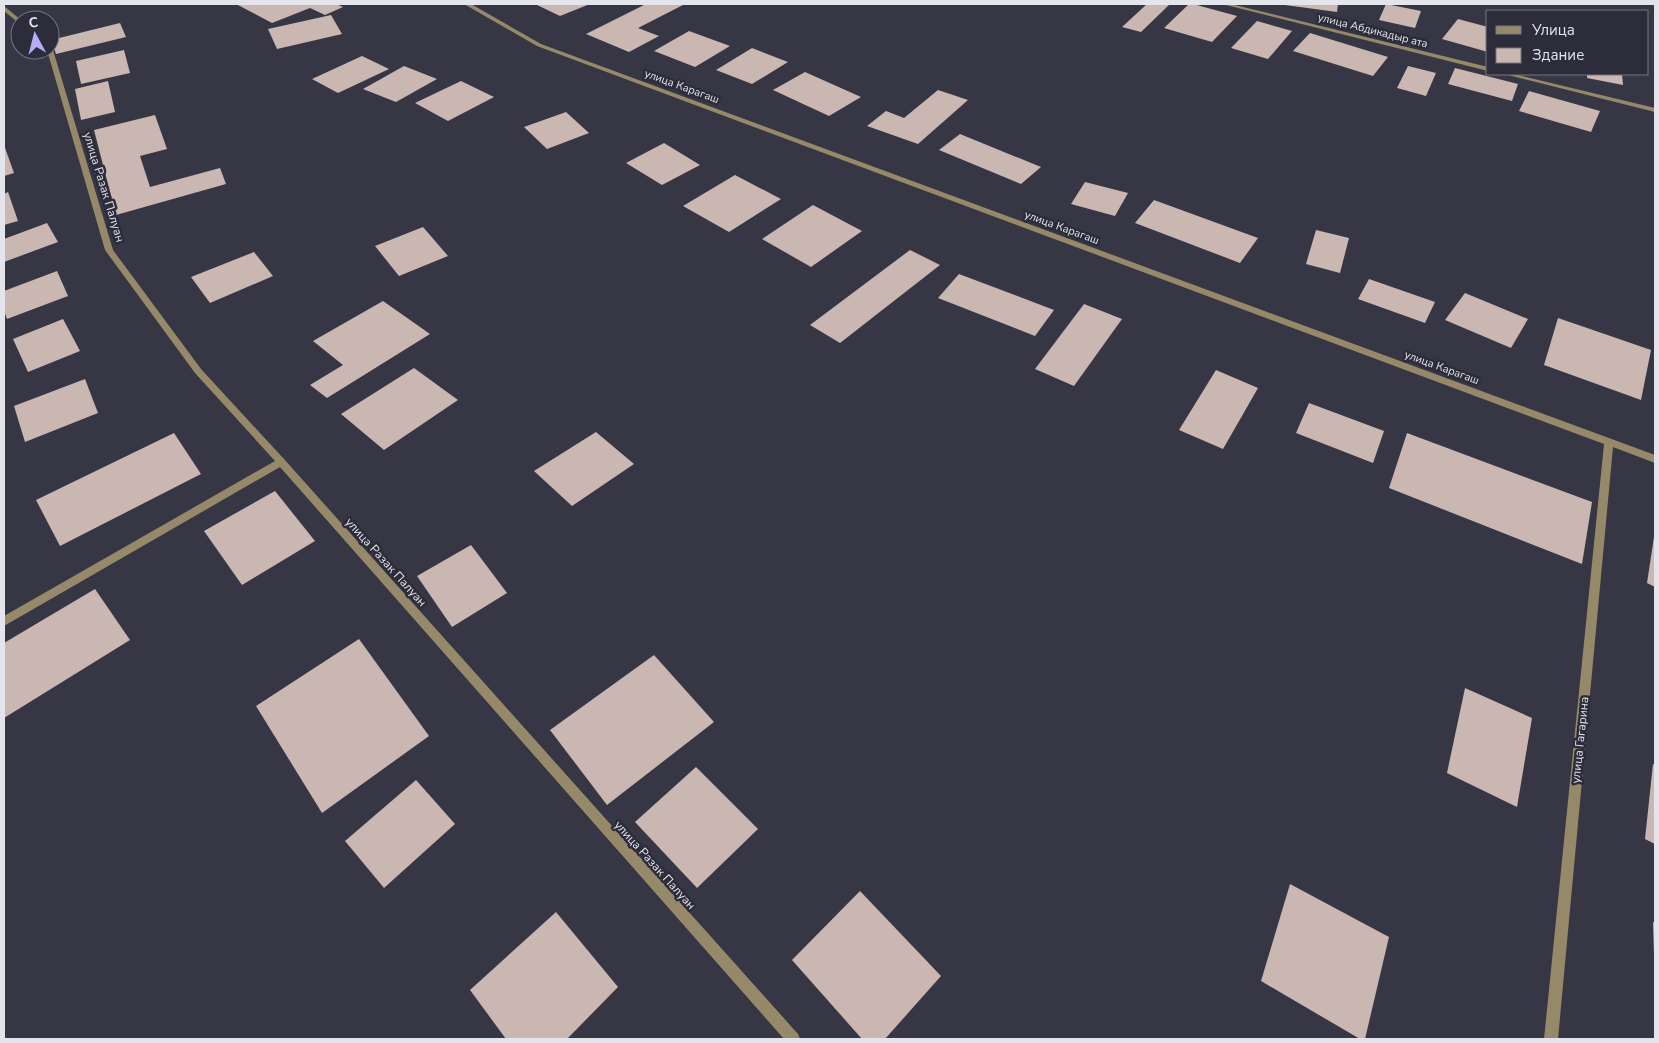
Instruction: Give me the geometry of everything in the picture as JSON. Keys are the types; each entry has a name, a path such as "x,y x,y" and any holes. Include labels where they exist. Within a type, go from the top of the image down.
{"street":[{"name":"улица Карагаш","path":"467,4 539,45 1655,459"},
{"name":"улица Абдикадыр ата","path":"1225,4 1486,69"},
{"name":"улица Разак Палуан","path":"53,60 109,250 198,371 281,462 792,1039"},
{"path":"1511,75 1655,110"},
{"name":"улица Гагарина","path":"1551,1039 1609,441"},
{"path":"4,621 281,462"}],"building":[{"path":"236,4 336,4 343,7 325,15 310,8 272,23"},
{"path":"535,4 590,4 560,16"},
{"path":"646,4 685,4 638,28 659,36 629,52 586,34"},
{"path":"1147,4 1170,4 1141,32 1122,27"},
{"path":"1189,4 1237,16 1212,42 1164,28"},
{"path":"1285,4 1338,4 1337,12"},
{"path":"1386,4 1421,11 1415,28 1379,20"},
{"path":"331,15 342,34 277,49 268,29"},
{"path":"1458,19 1486,26 1486,51 1442,39"},
{"path":"1257,21 1292,31 1268,59 1231,48"},
{"path":"120,23 126,37 60,53 60,38"},
{"path":"689,31 730,46 695,67 654,51"},
{"path":"1310,33 1388,57 1373,76 1293,51"},
{"path":"752,48 788,62 752,84 716,70"},
{"path":"124,50 130,73 81,84 76,61"},
{"path":"362,56 389,69 338,93 312,79"},
{"path":"404,66 437,79 396,102 363,89"},
{"path":"1408,66 1436,73 1426,96 1397,88"},
{"path":"1455,68 1518,84 1512,101 1448,84"},
{"path":"805,72 861,97 829,116 773,90"},
{"path":"1587,75 1622,75 1623,85 1587,78"},
{"path":"108,81 115,112 81,120 75,89"},
{"path":"461,81 494,97 448,121 415,103"},
{"path":"938,90 968,100 918,144 867,126 886,111 904,118"},
{"path":"1529,91 1600,111 1591,132 1519,111"},
{"path":"566,112 589,133 547,149 524,127"},
{"path":"155,115 167,149 140,156 150,187 220,168 226,184 116,215 94,130"},
{"path":"960,134 1041,167 1021,184 939,150"},
{"path":"664,143 700,165 662,185 626,163"},
{"path":"4,145 14,173 4,176"},
{"path":"735,175 781,199 729,232 683,206"},
{"path":"1085,182 1128,193 1115,216 1071,204"},
{"path":"8,192 18,221 4,225 4,194"},
{"path":"1154,200 1258,238 1240,263 1135,223"},
{"path":"813,205 862,231 811,267 762,239"},
{"path":"47,223 58,242 4,262 4,239"},
{"path":"423,227 448,256 399,276 375,246"},
{"path":"1316,230 1349,238 1340,273 1306,264"},
{"path":"910,250 940,265 840,343 810,325"},
{"path":"254,252 273,276 210,303 191,277"},
{"path":"57,271 68,296 7,319 4,311 4,291"},
{"path":"959,274 1054,310 1035,336 938,298"},
{"path":"1369,279 1435,302 1425,323 1358,299"},
{"path":"1465,293 1528,319 1511,348 1445,320"},
{"path":"383,301 430,334 327,398 310,385 343,365 313,341"},
{"path":"1084,304 1122,319 1074,386 1035,369"},
{"path":"1558,318 1651,350 1641,400 1544,365"},
{"path":"63,319 80,351 28,372 13,339"},
{"path":"414,368 458,400 384,450 341,414"},
{"path":"1216,370 1258,388 1223,449 1179,430"},
{"path":"85,379 98,413 25,442 14,406"},
{"path":"1309,403 1384,431 1373,463 1296,433"},
{"path":"596,432 634,464 572,506 534,471"},
{"path":"174,433 201,474 60,546 36,500"},
{"path":"1407,433 1592,502 1582,564 1389,488"},
{"path":"275,491 315,541 242,585 204,531"},
{"path":"1655,537 1655,587 1647,583"},
{"path":"471,545 507,593 452,627 417,576"},
{"path":"95,589 130,640 4,718 4,643"},
{"path":"359,639 429,736 322,813 256,706"},
{"path":"654,655 714,722 607,805 550,730"},
{"path":"1465,688 1532,718 1517,807 1447,773"},
{"path":"1653,764 1655,765 1655,844 1645,839"},
{"path":"696,767 758,829 697,888 635,822"},
{"path":"416,780 455,824 384,888 345,841"},
{"path":"1290,884 1389,937 1365,1039 1360,1039 1261,981"},
{"path":"860,891 941,976 885,1039 862,1039 792,960"},
{"path":"556,912 618,987 567,1039 506,1039 470,990"},
{"path":"1653,922 1655,923 1655,955 1654,955"}]}
